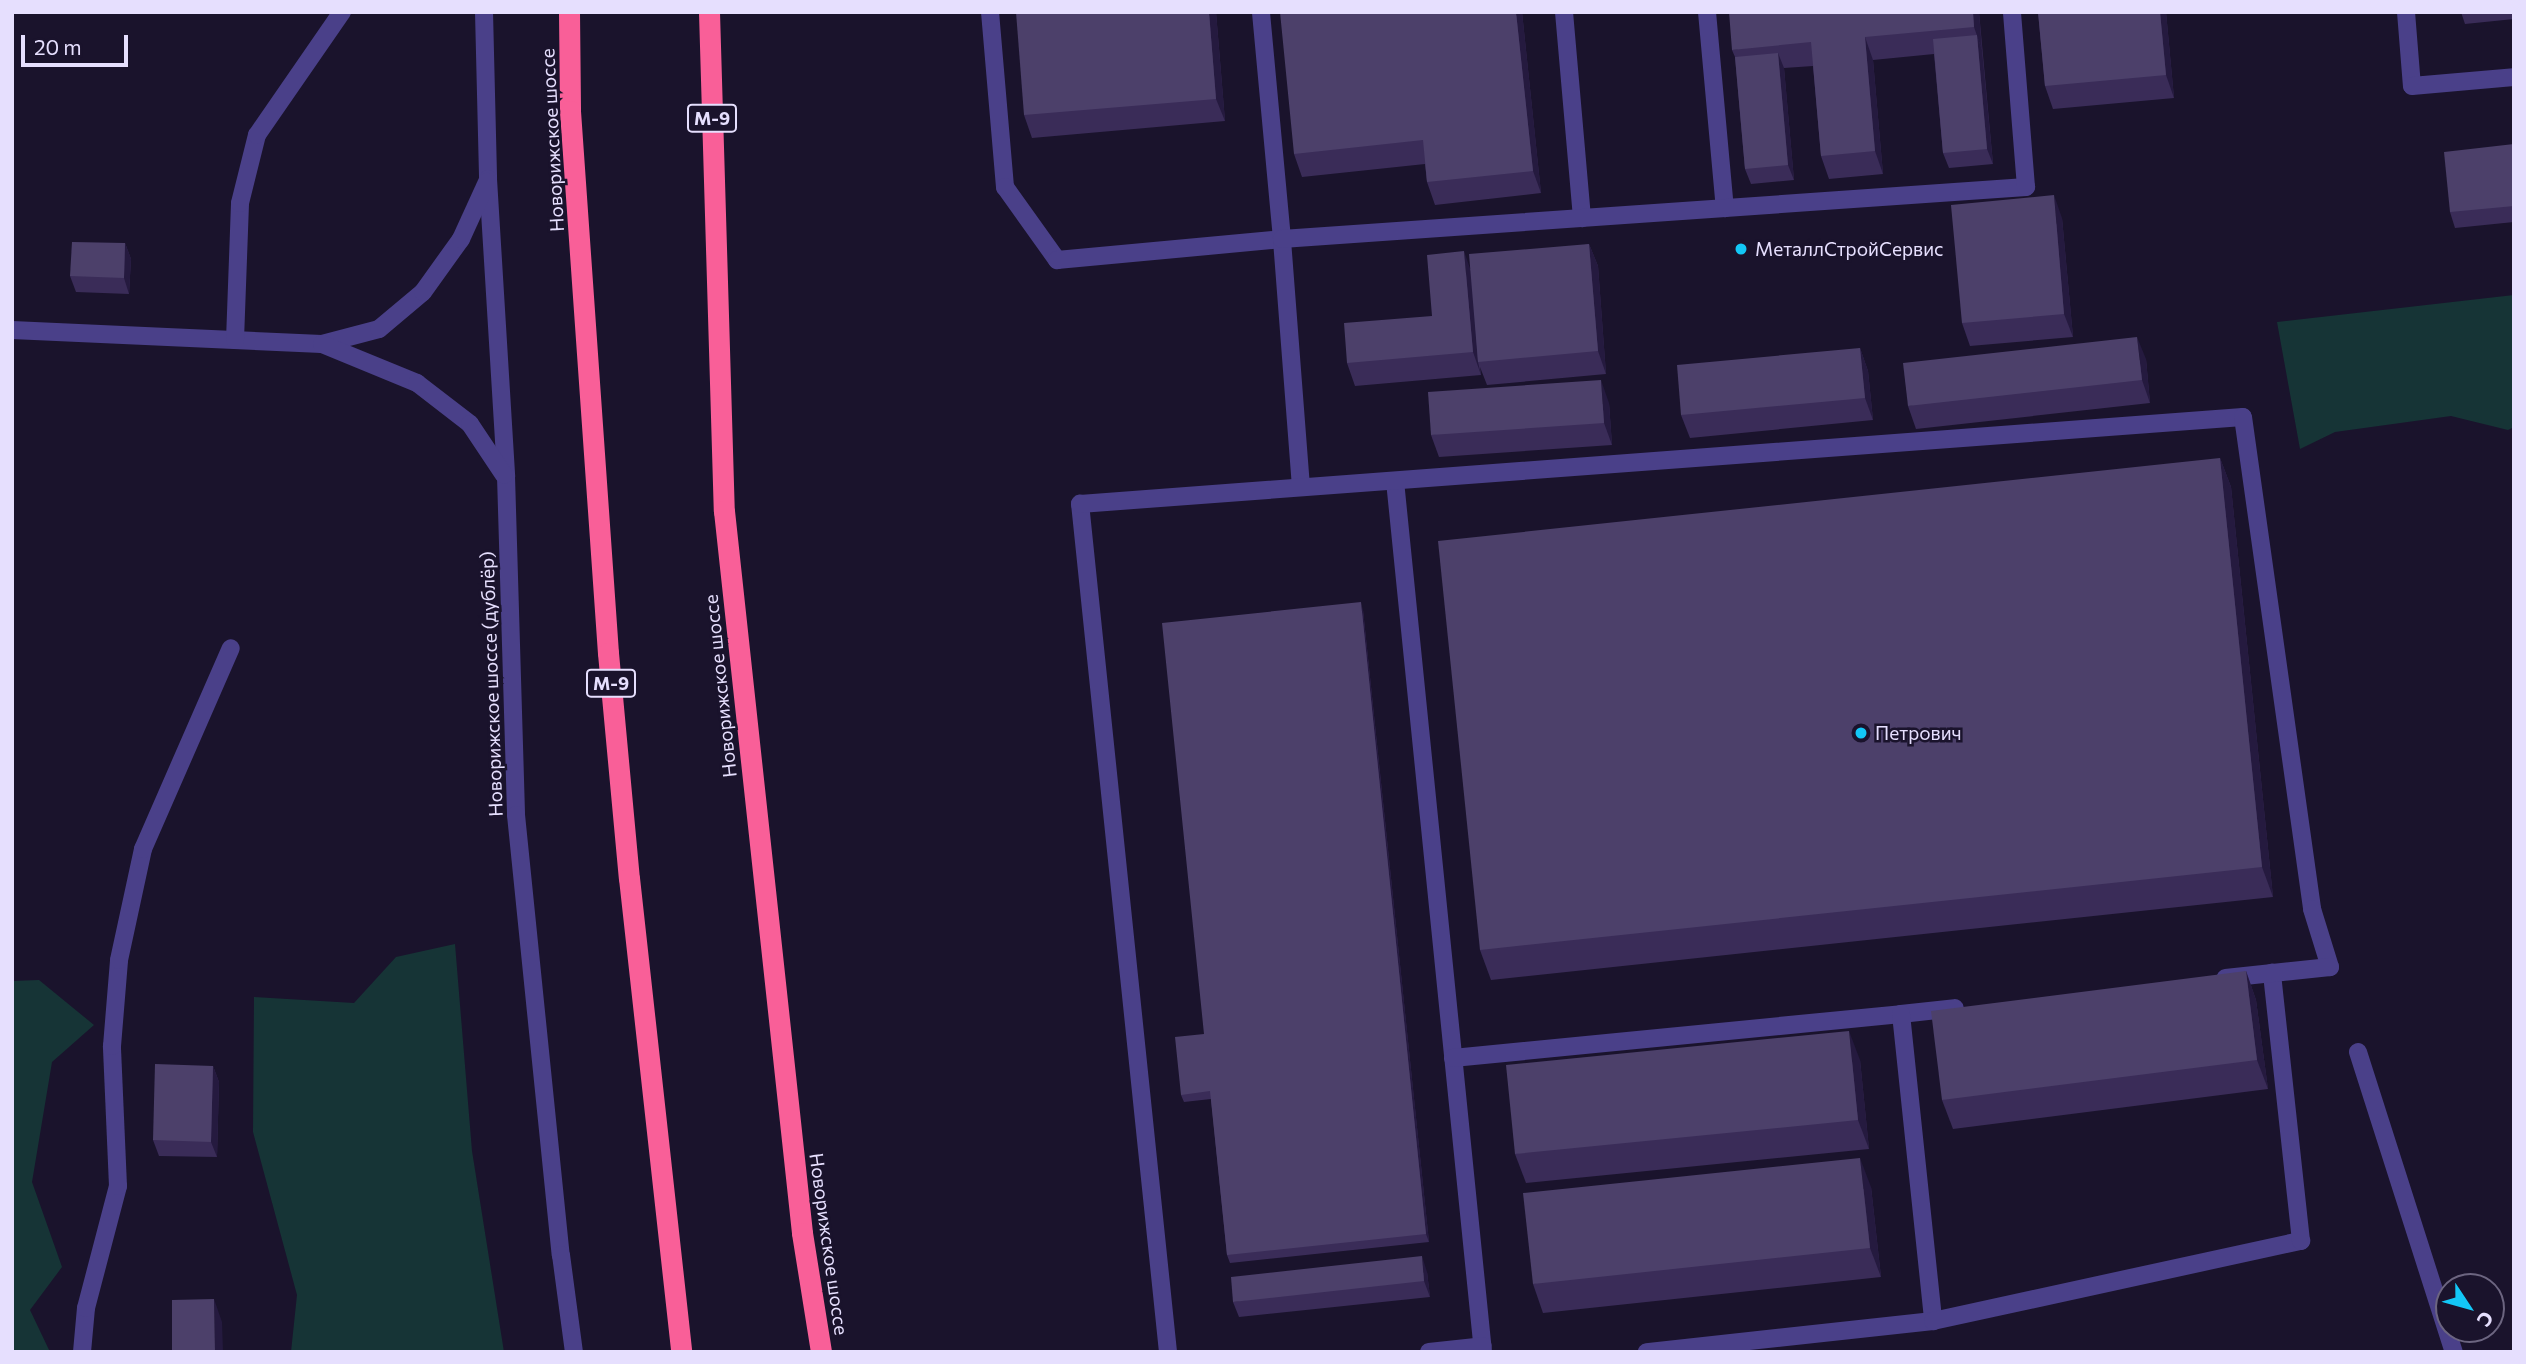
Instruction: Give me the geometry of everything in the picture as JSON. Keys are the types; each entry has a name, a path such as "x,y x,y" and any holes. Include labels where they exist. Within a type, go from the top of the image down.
{"highway":[{"name":"Новорижское шоссе","path":"569,12 570,111 608,653 632,905 681,1352"},
{"name":"Новорижское шоссе","path":"709,12 724,512 802,1233 821,1352"}],"street":[{"path":"235,340 240,203 257,135 342,12"},
{"name":"Новорижское шоссе (дублёр)","path":"484,12 488,179 506,477 516,815 561,1255 574,1352"},
{"path":"990,12 1005,187 1057,260 1282,240 2026,187 2012,12"},
{"path":"1261,12 1301,487"},
{"path":"1564,12 1582,218"},
{"path":"1707,12 1725,208"},
{"path":"2406,12 2412,86 2514,77"},
{"path":"12,330 322,344 379,329 423,292 461,239 488,179"},
{"path":"322,344 417,383 470,424 506,477"},
{"path":"1168,1352 1080,504 2243,417 2312,909 2330,967 2203,981"},
{"path":"1395,481 1483,1349 1429,1352"},
{"path":"82,1352 86,1308 118,1186 112,1046 119,960 143,849 231,648"},
{"path":"1647,1352 1933,1321 2301,1241 2272,973"},
{"path":"1453,1058 1970,1006"},
{"path":"1901,1014 1933,1321"},
{"path":"2358,1052 2454,1352"}],"green space":[{"path":"2514,295 2514,427 2508,430 2451,416 2335,432 2300,449 2277,322"},
{"path":"455,944 472,1151 504,1352 291,1352 297,1295 253,1132 254,997 354,1003 396,957"},
{"path":"39,980 94,1025 52,1062 32,1182 62,1267 30,1310 50,1352 12,1352 12,981"}],"building":[{"path":"1016,12 1209,12 1216,99 1024,115"},
{"path":"1280,12 1516,12 1533,171 1427,182 1423,140 1294,154"},
{"path":"1729,12 1973,12 1974,27 1865,37 1875,151 1821,156 1811,42 1732,50"},
{"path":"2038,12 2160,12 2166,75 2045,86"},
{"path":"1977,35 1987,149 1943,153 1933,39"},
{"path":"1778,53 1788,165 1745,169 1735,57"},
{"path":"2514,144 2514,206 2450,212 2444,152"},
{"path":"2054,195 2064,314 1962,323 1951,205"},
{"path":"72,242 125,243 124,278 70,276"},
{"path":"1589,244 1598,351 1478,362 1469,254"},
{"path":"1464,251 1473,352 1347,363 1344,323 1432,316 1427,255"},
{"path":"2137,337 2142,380 1908,406 1903,363"},
{"path":"1860,348 1865,398 1681,415 1677,365"},
{"path":"1601,380 1604,423 1431,435 1428,392"},
{"name":"Петрович","path":"2220,458 2262,867 1480,950 1438,541"},
{"path":"1361,602 1426,1234 1227,1255 1210,1091 1181,1095 1175,1037 1204,1034 1162,623"},
{"path":"2246,971 2257,1060 1942,1100 1931,1011"},
{"path":"1849,1031 1858,1120 1515,1154 1506,1065"},
{"path":"155,1064 213,1066 211,1142 153,1140"},
{"path":"1860,1158 1870,1248 1533,1284 1523,1193"},
{"path":"1422,1256 1424,1281 1233,1302 1231,1277"},
{"path":"214,1299 215,1352 172,1352 172,1300"}],"place":[{"name":"МеталлСтройСервис","path":"1741,249"},
{"name":"Петрович","path":"1861,733"}]}
